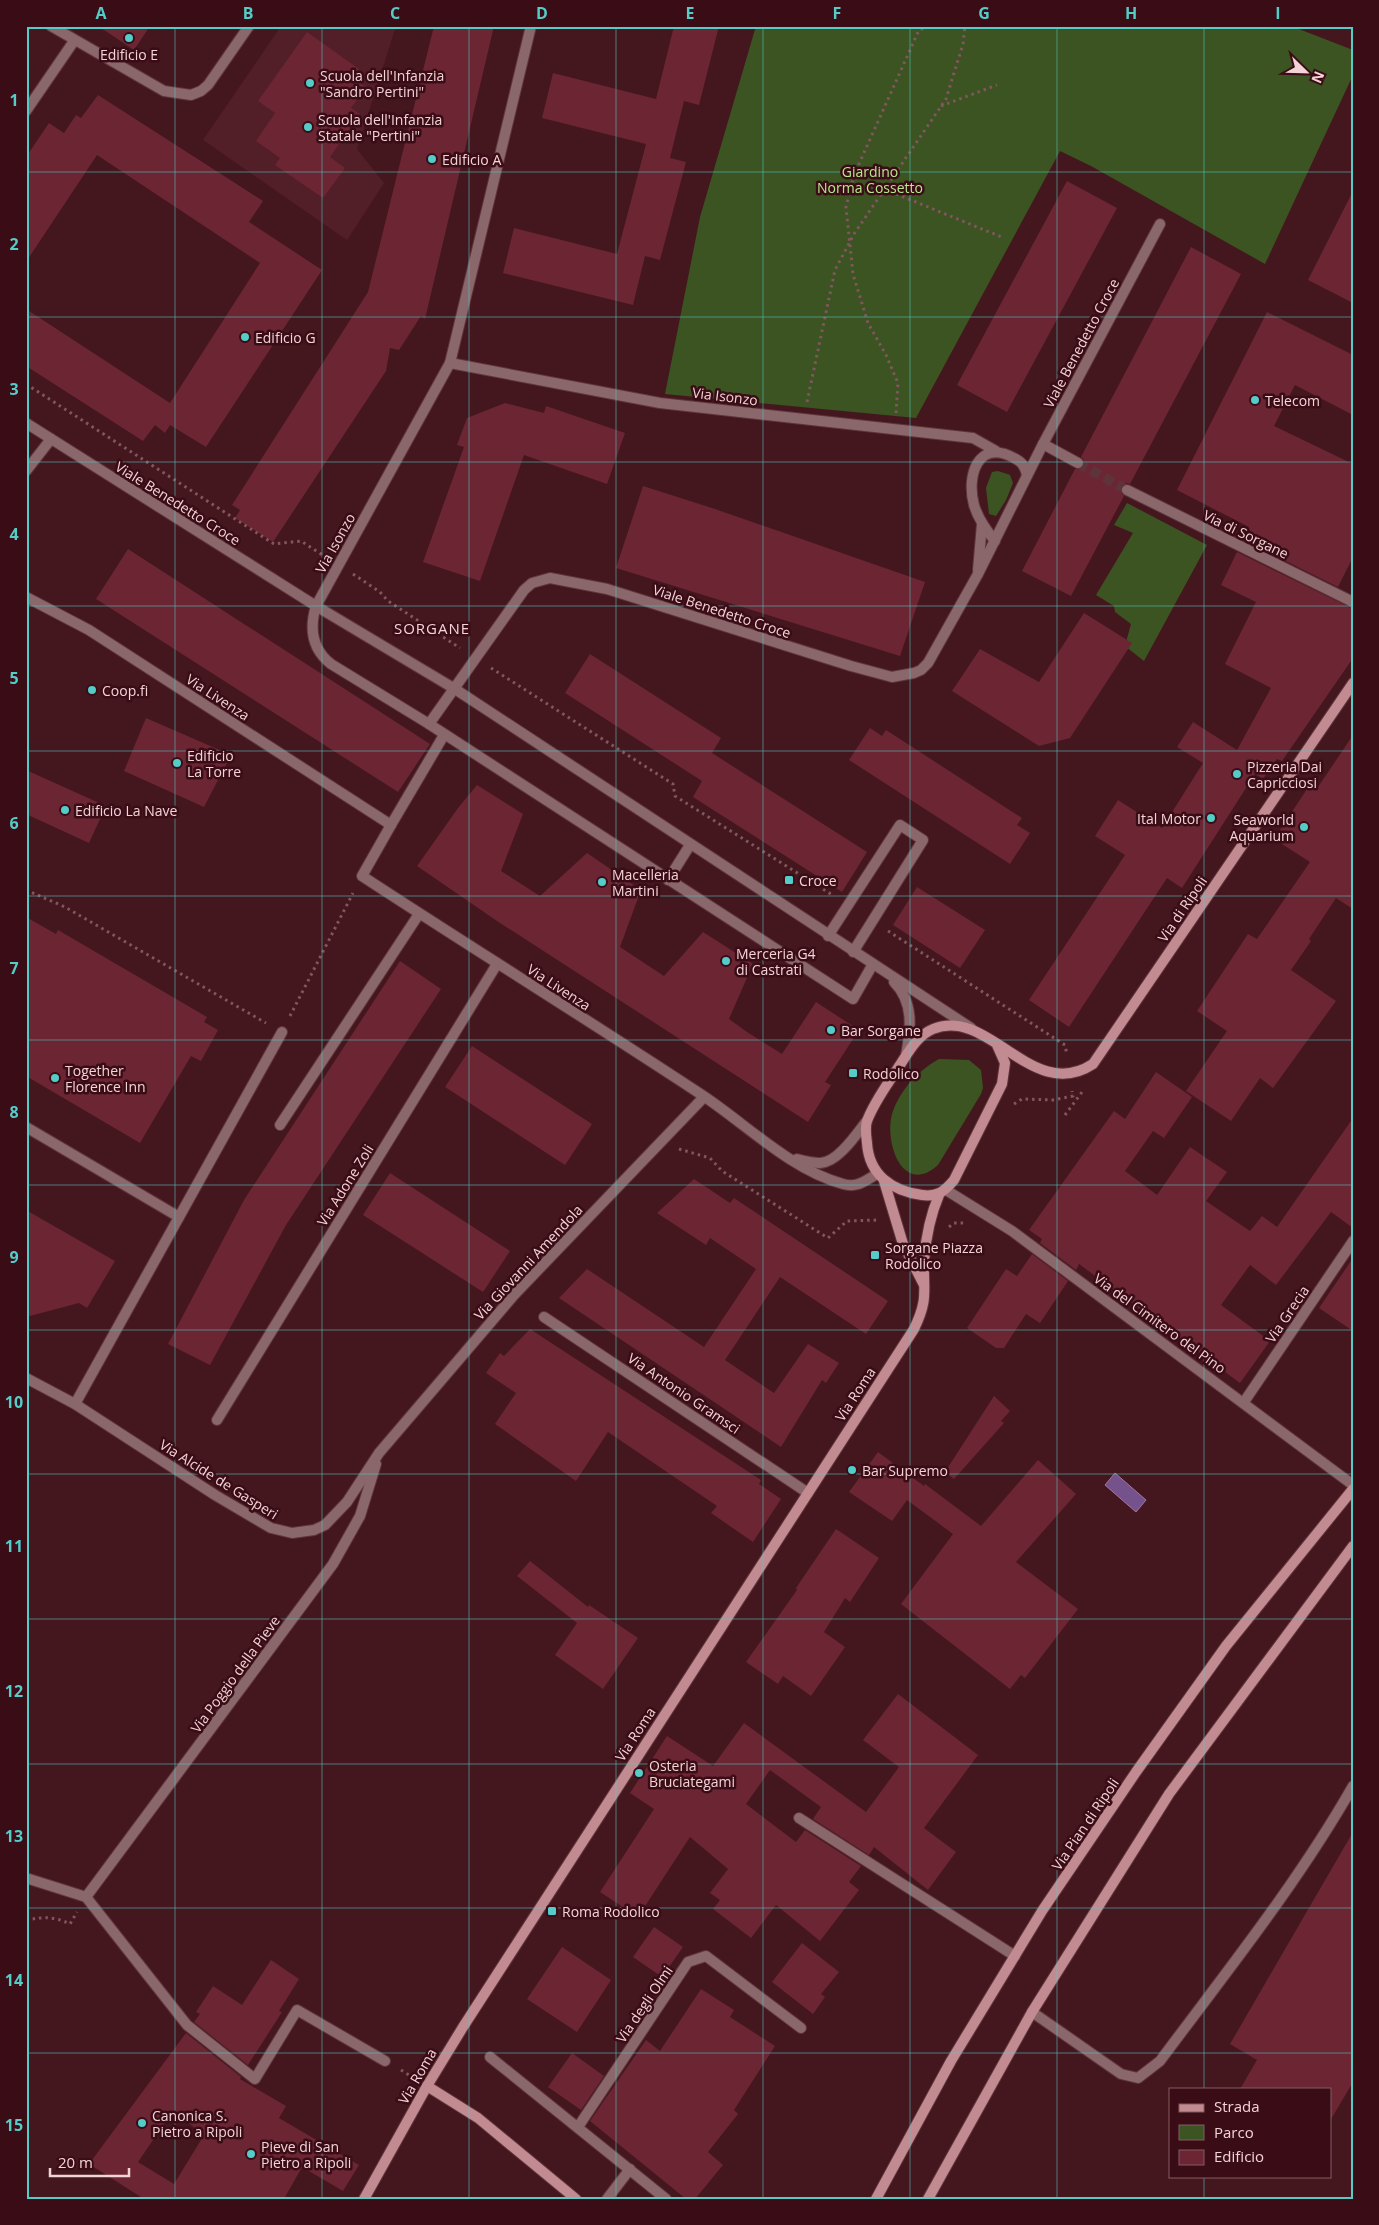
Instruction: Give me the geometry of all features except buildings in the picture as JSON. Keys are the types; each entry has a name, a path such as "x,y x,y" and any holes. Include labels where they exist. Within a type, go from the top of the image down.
{"street":[{"path":"51,26 164,92 191,95 201,91 208,85 250,26"},
{"name":"Via Isonzo","path":"316,606 450,363 531,26"},
{"path":"26,111 74,41"},
{"name":"Viale Benedetto Croce","path":"429,724 524,590 532,584 550,578 607,589 851,666 892,676 903,676 921,670 928,663 996,541 1043,444 1160,224"},
{"name":"Via Isonzo","path":"450,363 660,403 973,438 996,451"},
{"name":"Viale Benedetto Croce","path":"26,423 316,606 455,689 828,936 971,1028"},
{"path":"26,471 51,439"},
{"path":"1043,444 1078,463"},
{"path":"996,451 1020,461 1025,467 1027,475"},
{"name":"Viale Benedetto Croce","path":"996,451 988,452 980,458 972,481 974,506 982,524 996,541"},
{"name":"Via di Sorgane","path":"1127,490 1353,602"},
{"name":"Viale Benedetto Croce","path":"978,574 982,524"},
{"name":"Via Livenza","path":"26,597 89,630 391,825"},
{"path":"316,606 312,629 320,655 853,999 873,964"},
{"name":"Via di Ripoli","path":"997,1045 1030,1065 1050,1072 1070,1074 1093,1064 1353,683"},
{"path":"362,876 444,735"},
{"path":"828,936 900,825 923,840 853,952"},
{"path":"668,880 690,845"},
{"name":"Via Livenza","path":"362,876 704,1096 788,1157 821,1176 843,1184 856,1186 880,1177"},
{"path":"280,1125 419,914"},
{"name":"Via Adone Zoli","path":"217,1420 497,964"},
{"name":"Viale Benedetto Croce","path":"885,972 898,986 908,1009 911,1022 905,1058"},
{"path":"880,1177 906,1192 920,1195 942,1192 954,1180 1002,1084 1005,1063 997,1045 971,1028 947,1026 935,1028 927,1032 917,1041 881,1093 866,1122 869,1158 880,1177 903,1244 925,1286"},
{"path":"75,1404 282,1032"},
{"name":"Via Giovanni Amendola","path":"380,1453 514,1295 704,1096"},
{"name":"Via Livenza","path":"788,1157 822,1163 831,1160 846,1146 866,1122"},
{"path":"26,1127 180,1217"},
{"name":"Via Roma","path":"364,2199 462,2027 914,1329 924,1306 924,1262 928,1226 942,1192"},
{"name":"Via del Cimitero del Pino","path":"942,1192 1012,1231 1353,1485"},
{"name":"Via Grecia","path":"1244,1402 1353,1241"},
{"name":"Via Antonio Gramsci","path":"544,1317 808,1493"},
{"name":"Via Alcide de Gasperi","path":"26,1378 75,1404 215,1495 279,1532 300,1532 325,1525 347,1502 380,1453"},
{"name":"Via Poggio della Pieve","path":"86,1897 336,1559 360,1516 380,1453"},
{"name":"Via Pian di Ripoli","path":"876,2199 951,2061 1042,1911 1136,1772 1226,1646 1353,1489"},
{"path":"928,2199 1032,2012 1169,1794 1353,1546"},
{"path":"1032,2012 1121,2074 1138,2078 1160,2061 1288,1890 1329,1828 1353,1786"},
{"path":"799,1818 1015,1956"},
{"path":"26,1878 86,1897 187,2025 255,2079 297,2010 385,2061"},
{"name":"Via degli Olmi","path":"578,2127 688,1962 706,1956 801,2028"},
{"path":"490,2057 666,2199"},
{"path":"427,2086 478,2118 576,2199"},
{"path":"607,2199 630,2169"}],"path":[{"path":"895,430 898,383 886,355 868,323 853,274 846,207 854,175 919,30 931,26"},
{"path":"803,419 835,270 850,242 884,189 946,99 963,44 965,26"},
{"path":"941,106 997,85"},
{"path":"884,189 1004,238"},
{"path":"26,384 274,544 301,541 338,564 380,592 388,601 673,784 675,796 848,905"},
{"path":"26,890 65,907 282,1032 362,876"},
{"path":"873,921 1066,1045"},
{"path":"1065,1115 1082,1092"},
{"path":"1013,1106 1022,1099 1053,1100 1073,1096"},
{"path":"660,1143 710,1158 722,1171 828,1238 846,1221 895,1220"},
{"path":"928,1226 943,1231 954,1223 968,1224"},
{"path":"26,1920 49,1917 57,1918 70,1924 86,1897"},
{"path":"385,2061 427,2086"}],"shaded area":[{"name":"Scuola dell'Infanzia \"Sandro Pertini\"","path":"281,26 396,26 357,149 384,183 347,240 203,140"},
{"path":"1115,1473 1146,1500 1136,1512 1105,1485"}],"green space":[{"name":"Giardino Norma Cossetto","path":"756,26 1291,26 1353,50 1353,75 1265,264 1091,166 1060,151 916,418 665,394 700,217"},
{"path":"998,471 1010,475 1013,483 1006,500 996,516 989,514 986,488 992,472"},
{"path":"1127,503 1207,545 1144,661 1125,646 1131,624 1115,612 1114,606 1096,595 1133,533 1114,525"},
{"path":"939,1059 969,1060 981,1070 983,1088 938,1165 925,1173 914,1174 905,1170 893,1149 891,1122 893,1111 896,1103 911,1081"}],"tunnel":[{"path":"1078,463 1127,490"}],"place":[{"name":"Edificio E","path":"129,38"},
{"name":"Scuola dell'Infanzia \"Sandro Pertini\"","path":"310,83"},
{"name":"Scuola dell'Infanzia Statale \"Pertini\"","path":"308,127"},
{"name":"Edificio A","path":"432,159"},
{"name":"Edificio G","path":"245,337"},
{"name":"Telecom","path":"1255,400"},
{"name":"Coop.fi","path":"92,690"},
{"name":"Edificio La Torre","path":"177,763"},
{"name":"Pizzeria Dai Capricciosi","path":"1237,774"},
{"name":"Edificio La Nave","path":"65,810"},
{"name":"Ital Motor","path":"1211,818"},
{"name":"Seaworld Aquarium","path":"1304,827"},
{"name":"Croce","path":"789,880"},
{"name":"Macelleria Martini","path":"602,882"},
{"name":"Merceria G4 di Castrati","path":"726,961"},
{"name":"Bar Sorgane","path":"831,1030"},
{"name":"Rodolico","path":"853,1073"},
{"name":"Together Florence Inn","path":"55,1078"},
{"name":"Sorgane Piazza Rodolico","path":"875,1255"},
{"name":"Bar Supremo","path":"852,1470"},
{"name":"Osteria Bruciategami","path":"639,1773"},
{"name":"Roma Rodolico","path":"552,1911"},
{"name":"Canonica S. Pietro a Ripoli","path":"142,2123"},
{"name":"Pieve di San Pietro a Ripoli","path":"251,2154"}],"district":[{"name":"SORGANE","path":"432,628"}]}
